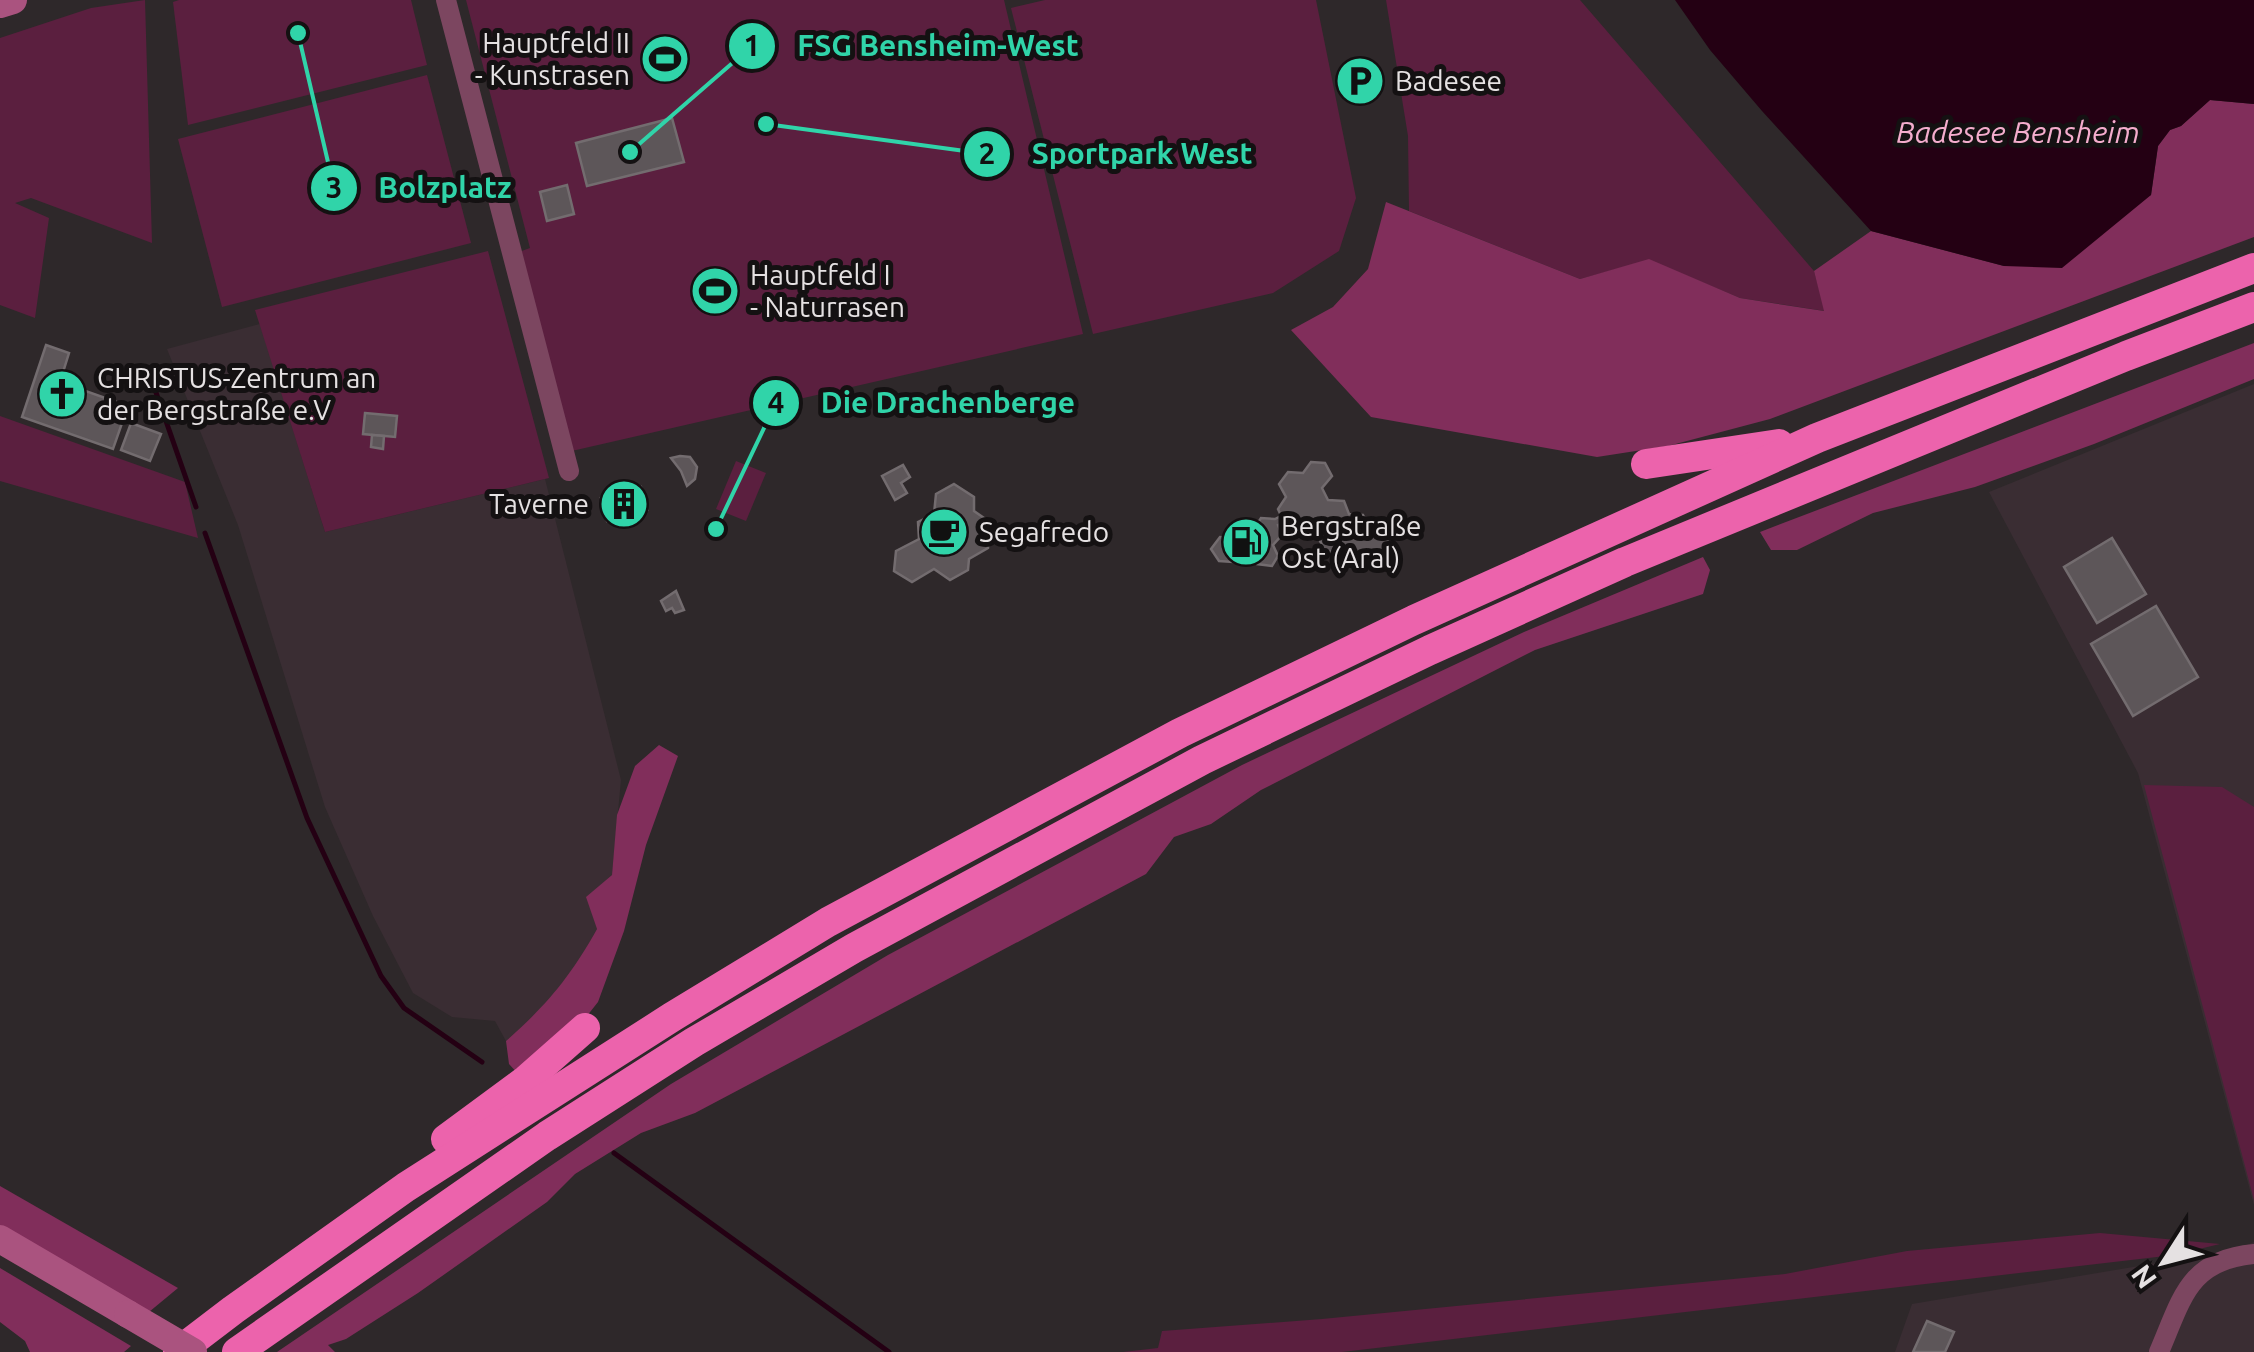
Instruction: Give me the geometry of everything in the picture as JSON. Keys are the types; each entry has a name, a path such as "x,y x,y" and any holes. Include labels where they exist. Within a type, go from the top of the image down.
{"highway":[{"path":"178,1352 406,1186 672,1017 828,922 1180,732 1414,620 1817,438 2254,268"},
{"path":"237,1352 547,1136 694,1042 854,948 1202,760 1430,650 1626,562 2254,307"},
{"path":"1646,464 1817,438"},
{"path":"406,1186 425,1155 526,1080 585,1028"}],"street":[{"path":"0,4 13,0"},
{"path":"446,0 568,471"},
{"path":"0,1239 193,1352"},
{"path":"2159,1352 2189,1286 2208,1266 2233,1256 2254,1254"}],"shaded area":[{"path":"145,0 152,243 31,198 15,203 49,218 35,318 0,305 0,38 91,8"},
{"path":"411,0 427,65 188,125 173,2"},
{"path":"466,0 1004,0 1083,334 563,453 516,253 530,248"},
{"path":"1045,0 1316,0 1356,198 1339,251 1273,293 1093,334 1011,8"},
{"path":"1386,0 1580,0 1814,271 1825,311 1740,298 1649,260 1580,279 1409,211 1408,136"},
{"path":"427,75 471,243 222,307 178,139"},
{"path":"2210,100 2254,104 2254,237 1770,419 1668,446 1597,457 1371,417 1291,330 1333,307 1368,269 1386,202 1580,279 1649,259 1740,298 1824,311 1814,271 1871,231 2004,266 2151,195 2158,146 2170,130 2181,126"},
{"path":"488,251 549,478 325,532 255,310"},
{"path":"260,324 325,532 545,479 621,780 612,875 587,897 597,929 578,964 540,1011 506,1041 495,1021 452,1017 413,993 373,916 325,807 238,525 167,349"},
{"path":"2254,343 2254,379 2094,444 1975,487 1873,513 1797,550 1771,550 1760,532"},
{"path":"2254,384 2254,1205 2138,773 1989,492"},
{"path":"0,416 185,482 198,538 0,481"},
{"path":"736,461 766,473 746,521 716,509"},
{"path":"1703,557 1710,570 1703,594 1535,650 1261,790 1211,824 1174,837 1146,874 695,1113 641,1133 575,1174 547,1202 418,1293 346,1339 328,1345 335,1352 277,1352 671,1084 888,955 1242,765 1524,632"},
{"path":"659,745 678,756 598,1002 564,1045 519,1075 509,1064 506,1041 557,989 597,929 586,897 612,875 617,815 635,766"},
{"path":"2144,785 2222,787 2254,807 2254,1200"},
{"path":"0,1186 178,1288 149,1312 0,1225"},
{"path":"2100,1233 2220,1244 2174,1255 1342,1352 1123,1352 1158,1348 1162,1331 1785,1274 1907,1251"},
{"path":"2254,1242 2254,1352 1895,1352 1912,1304 2225,1254"},
{"path":"0,1268 131,1346 124,1352 30,1352 25,1341 0,1322"}],"water":[{"name":"Badesee Bensheim","path":"1675,0 2254,0 2254,104 2210,100 2181,126 2170,130 2158,146 2151,195 2062,268 2004,266 1871,231 1710,50"}],"building":[{"path":"672,118 684,162 587,186 576,143"},
{"path":"567,185 574,214 547,221 540,192"},
{"name":"CHRISTUS-Zentrum an der Bergstraße e.V","path":"46,345 69,353 60,382 128,406 113,449 22,417"},
{"path":"365,413 397,416 395,437 363,434"},
{"path":"131,423 161,434 150,461 121,450"},
{"path":"372,435 384,436 383,449 371,447"},
{"path":"690,457 697,467 695,479 687,486 671,458"},
{"path":"1311,462 1325,463 1332,476 1322,488 1328,500 1344,501 1349,514 1363,515 1369,528 1384,531 1389,545 1382,555 1371,553 1360,565 1346,564 1339,552 1325,551 1318,537 1304,537 1299,523 1284,522 1278,509 1286,497 1279,484 1288,472 1303,473"},
{"path":"903,465 910,477 901,483 907,493 895,500 882,476"},
{"path":"954,484 974,497 974,511 990,522 988,548 969,559 968,570 950,580 934,569 912,582 894,571 896,551 919,539 918,522 934,514 936,494"},
{"name":"Taverne","path":"641,487 647,510 607,521 601,498"},
{"name":"Bergstraße Ost (Aral)","path":"1281,516 1284,522 1278,525 1282,535 1273,545 1278,556 1272,566 1257,564 1251,553 1239,553 1233,562 1219,561 1211,549 1220,537 1233,538 1240,527 1254,529 1261,518"},
{"path":"2112,538 2146,594 2097,623 2064,567"},
{"path":"676,591 684,610 666,611 661,601"},
{"path":"2156,606 2198,677 2133,716 2091,644"},
{"path":"1927,1321 1954,1332 1945,1352 1913,1352"}],"waterway":[{"path":"152,381 196,507"},
{"path":"205,533 307,818 381,976 404,1008 482,1062"},
{"path":"614,1153 889,1352"}],"place":[{"name":"Bolzplatz","path":"298,33"},
{"name":"Hauptfeld II - Kunstrasen","path":"665,59"},
{"name":"Badesee","path":"1360,81"},
{"name":"Sportpark West","path":"766,124"},
{"name":"FSG Bensheim-West","path":"630,152"},
{"name":"Hauptfeld I - Naturrasen","path":"715,291"},
{"name":"CHRISTUS-Zentrum an der Bergstraße e.V","path":"62,394"},
{"name":"Taverne","path":"624,504"},
{"name":"Die Drachenberge","path":"716,529"},
{"name":"Segafredo","path":"944,532"},
{"name":"Bergstraße Ost (Aral)","path":"1246,542"}]}
